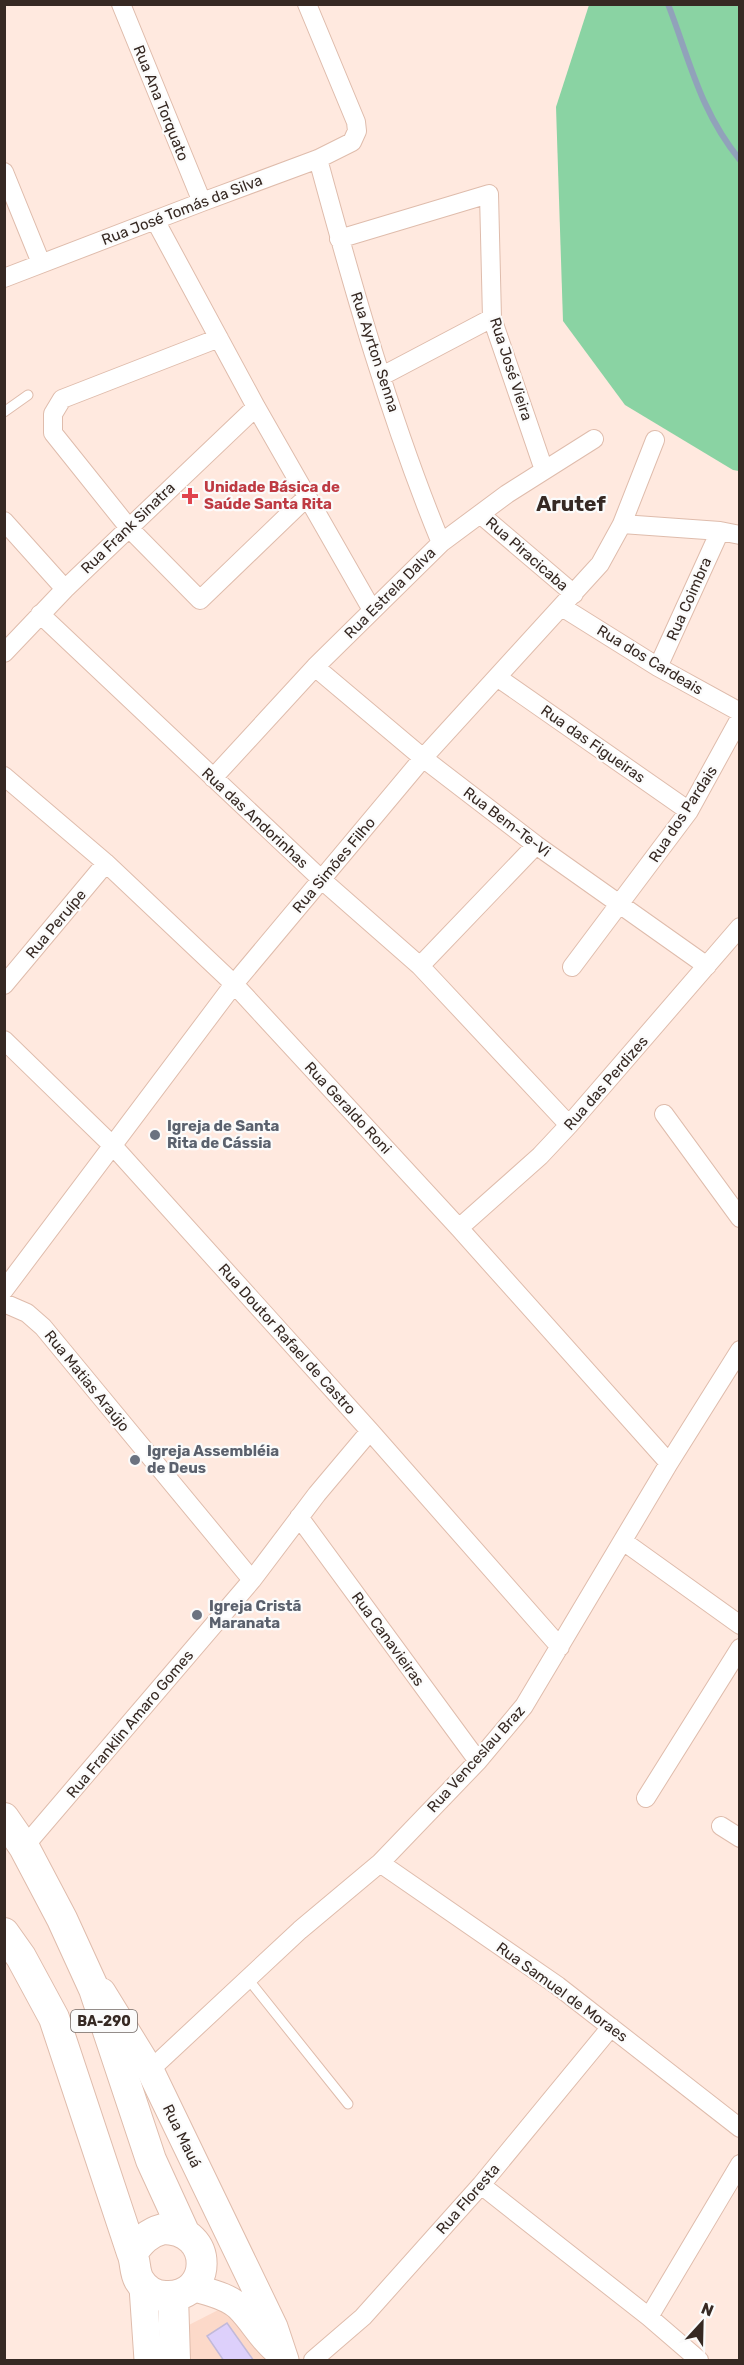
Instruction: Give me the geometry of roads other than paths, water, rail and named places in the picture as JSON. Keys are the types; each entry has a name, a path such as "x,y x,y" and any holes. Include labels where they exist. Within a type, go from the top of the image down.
{"main road":[{"name":"BA-290","path":"4,1818 24,1847 78,1952 94,1989 151,2160 188,2236 199,2247 202,2268 183,2292 163,2351"},
{"name":"BA-290","path":"4,1933 21,1957 54,2018 132,2253 137,2278 144,2287"},
{"path":"132,2253 152,2232 173,2229 188,2236"},
{"path":"144,2287 162,2296 183,2292"}],"street":[{"name":"Rua Ana Torquato","path":"122,4 201,202"},
{"name":"Rua José Tomás da Silva","path":"4,278 318,159 346,146 355,137 356,122 307,4"},
{"name":"Rua Ayrton Senna","path":"318,159 339,239 382,376 425,504 441,543"},
{"path":"4,172 41,263"},
{"name":"Rua José Vieira","path":"339,239 489,194 492,318 544,470"},
{"path":"155,220 256,407 372,610"},
{"path":"382,376 492,318"},
{"path":"219,338 62,399 53,414 53,433 129,528 200,600 307,497"},
{"name":"Rua Frank Sinatra","path":"4,653 65,589 256,407"},
{"name":"Rua Estrela Dalva","path":"213,778 315,667 441,543 544,470 594,439"},
{"name":"Rua Simões Filho","path":"4,1290 114,1147 234,984 423,758 600,564 622,524 655,440"},
{"name":"Rua Piracicaba","path":"480,514 568,601"},
{"path":"4,521 65,589"},
{"path":"622,524 720,531 740,535"},
{"name":"Rua Coimbra","path":"658,668 720,531"},
{"name":"Rua dos Cardeais","path":"568,601 658,668 740,712"},
{"name":"Rua das Andorinhas","path":"40,614 322,880 420,966 569,1125"},
{"name":"Rua Bem-Te-Vi","path":"315,667 423,758 536,845 707,966"},
{"name":"Rua das Figueiras","path":"497,677 689,811"},
{"name":"Rua dos Pardais","path":"572,968 689,811 740,718"},
{"name":"Rua Geraldo Roni","path":"4,776 106,863 234,984 459,1228 669,1462"},
{"path":"420,966 536,845"},
{"name":"Rua Peruípe","path":"4,985 106,863"},
{"name":"Rua das Perdizes","path":"459,1228 540,1156 569,1125 740,927"},
{"name":"Rua Doutor Rafael de Castro","path":"4,1040 114,1147 370,1431 560,1647"},
{"path":"664,1114 740,1218"},
{"name":"Rua Matias Araújo","path":"4,1303 27,1313 43,1327 252,1580"},
{"name":"Rua Venceslau Braz","path":"150,2070 300,1930 380,1863 478,1761 524,1706 669,1462 740,1350"},
{"name":"Rua Franklin Amaro Gomes","path":"24,1847 252,1580 299,1517 370,1431"},
{"name":"Rua Canavieiras","path":"299,1517 478,1761"},
{"path":"623,1541 740,1625"},
{"path":"646,1798 740,1648"},
{"path":"720,1827 740,1838"},
{"name":"Rua Samuel de Moraes","path":"380,1863 558,1986 740,2128"},
{"name":"Rua Mauá","path":"78,1952 150,2070 274,2327 284,2359"},
{"name":"Rua Floresta","path":"313,2361 363,2317 482,2185 611,2027"},
{"path":"649,2317 740,2164"},
{"path":"482,2185 649,2317 699,2361"},
{"name":"Rua Mauá","path":"188,2236 213,2247 224,2257 274,2327"},
{"path":"144,2287 163,2351"},
{"name":"Rua Mauá","path":"183,2292 228,2300 240,2307 263,2339 284,2359"}],"lane":[{"path":"4,412 28,395"},
{"path":"248,1978 348,2103"}],"waterway":[{"path":"668,4 705,104 726,142 740,160"}],"place":[{"name":"Unidade Básica de Saúde Santa Rita","path":"190,496"},
{"name":"Igreja de Santa Rita de Cássia","path":"155,1135"},
{"name":"Igreja Assembléia de Deus","path":"135,1460"},
{"name":"Igreja Cristã Maranata","path":"197,1615"}],"district":[{"name":"Arutef","path":"571,503"}]}
